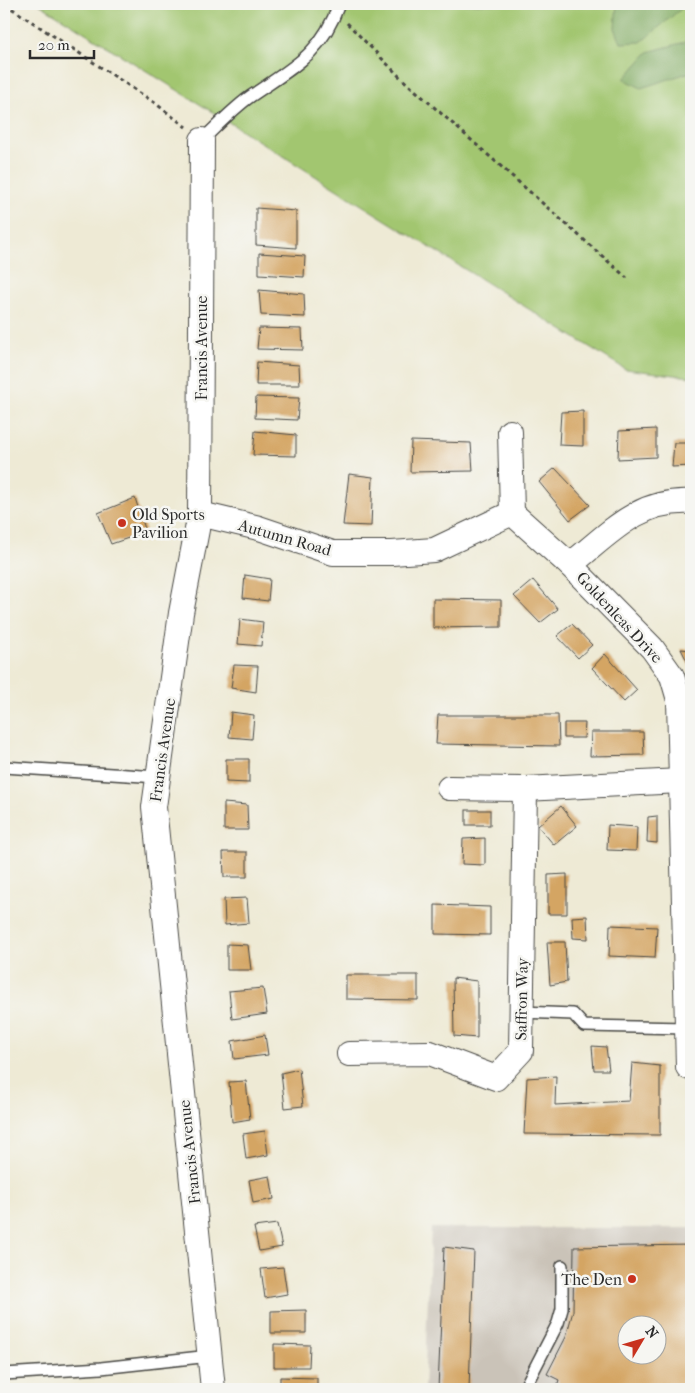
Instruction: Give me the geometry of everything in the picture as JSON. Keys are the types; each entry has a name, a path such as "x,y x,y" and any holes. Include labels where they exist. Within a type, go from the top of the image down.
{"street":[{"name":"Francis Avenue","path":"202,140 200,514 181,613 154,807 213,1389"},
{"path":"510,432 512,512"},
{"path":"570,565 620,525 646,508 671,501 691,502"},
{"name":"Autumn Road","path":"200,514 259,528 333,553 392,553 434,550 512,512"},
{"name":"Goldenleas Drive","path":"512,512 570,565 652,648 672,676 679,700 688,1067"},
{"path":"448,788 525,789 680,781"},
{"name":"Saffron Way","path":"349,1054 430,1053 496,1078 520,1051 525,789"}],"lane":[{"path":"202,140 250,97 281,78 317,48 338,8"},
{"path":"4,767 158,777"},
{"path":"521,1012 573,1014 584,1026 686,1028"},
{"path":"524,1389 558,1324 562,1309 562,1266"},
{"path":"4,1374 101,1368 210,1356"}],"path":[{"path":"5,4 155,103 202,140"},
{"path":"338,8 400,77 627,278"}],"shaded area":[{"path":"431,1228 691,1228 691,1389 424,1389"}],"green space":[{"path":"39,4 691,4 691,377 625,369"},
{"path":"617,4 687,4 641,42 621,43 615,28"},
{"path":"691,34 691,72 641,88 624,79 648,52 685,42"}],"building":[{"path":"256,208 296,211 296,248 256,245"},
{"path":"259,253 305,256 304,277 259,274"},
{"path":"259,290 304,294 305,317 261,315"},
{"path":"259,328 302,329 303,350 257,349"},
{"path":"257,362 299,365 300,385 256,385"},
{"path":"256,397 299,398 297,420 255,418"},
{"path":"583,411 583,446 559,445 561,412"},
{"path":"656,429 656,457 618,459 619,431"},
{"path":"255,431 296,435 296,456 253,455"},
{"path":"411,441 471,443 473,471 410,472"},
{"path":"674,443 691,443 691,466 672,467"},
{"path":"555,468 590,505 570,520 539,482"},
{"path":"349,474 373,477 371,526 343,525"},
{"name":"Old Sports Pavilion","path":"135,498 146,532 111,544 98,513"},
{"path":"245,575 270,579 268,601 243,598"},
{"path":"533,580 558,609 540,623 514,596"},
{"path":"433,599 501,600 501,627 433,628"},
{"path":"240,619 263,622 261,646 238,644"},
{"path":"572,624 592,645 578,658 557,636"},
{"path":"681,649 691,650 691,669"},
{"path":"605,654 637,690 624,702 592,668"},
{"path":"234,665 258,666 256,692 231,688"},
{"path":"231,712 254,715 252,739 229,737"},
{"path":"438,715 558,715 559,746 436,744"},
{"path":"564,723 585,723 584,738 564,738"},
{"path":"591,732 643,732 644,755 590,756"},
{"path":"226,759 249,759 249,783 226,782"},
{"path":"224,803 247,805 248,830 224,830"},
{"path":"561,806 577,826 554,845 538,826"},
{"path":"466,810 490,810 490,825 466,825"},
{"path":"657,816 657,843 647,842 648,817"},
{"path":"608,825 637,827 636,851 607,850"},
{"path":"485,838 485,865 462,864 463,839"},
{"path":"223,852 247,852 247,877 224,877"},
{"path":"567,874 567,914 548,914 548,875"},
{"path":"247,898 249,923 225,925 224,899"},
{"path":"435,905 490,907 490,935 435,934"},
{"path":"587,916 588,939 573,938 572,917"},
{"path":"610,925 657,927 655,958 609,956"},
{"path":"547,942 565,942 567,982 550,985"},
{"path":"227,944 248,945 251,970 227,970"},
{"path":"346,975 418,975 418,1000 346,999"},
{"path":"453,978 477,981 477,1038 454,1036"},
{"path":"263,988 267,1014 232,1019 229,991"},
{"path":"265,1035 268,1055 234,1059 232,1041"},
{"path":"592,1046 606,1047 609,1070 594,1070"},
{"path":"632,1063 660,1066 660,1135 524,1134 527,1078 556,1076 555,1105 629,1101"},
{"path":"299,1069 303,1106 285,1108 281,1073"},
{"path":"246,1081 250,1119 232,1122 229,1082"},
{"path":"265,1131 268,1155 246,1159 243,1134"},
{"path":"270,1176 274,1199 253,1203 249,1180"},
{"path":"277,1224 282,1247 259,1251 254,1227"},
{"path":"691,1245 691,1385 689,1389 556,1389 559,1380 547,1374 566,1337 573,1311 574,1247"},
{"path":"444,1247 474,1251 469,1389 438,1389"},
{"path":"283,1267 287,1294 265,1298 261,1269"},
{"path":"306,1310 306,1333 271,1333 271,1311"},
{"path":"274,1344 310,1345 309,1367 274,1367"},
{"path":"280,1377 317,1378 317,1389 280,1389"}],"place":[{"name":"Old Sports Pavilion","path":"122,523"},
{"name":"The Den","path":"632,1279"}]}
